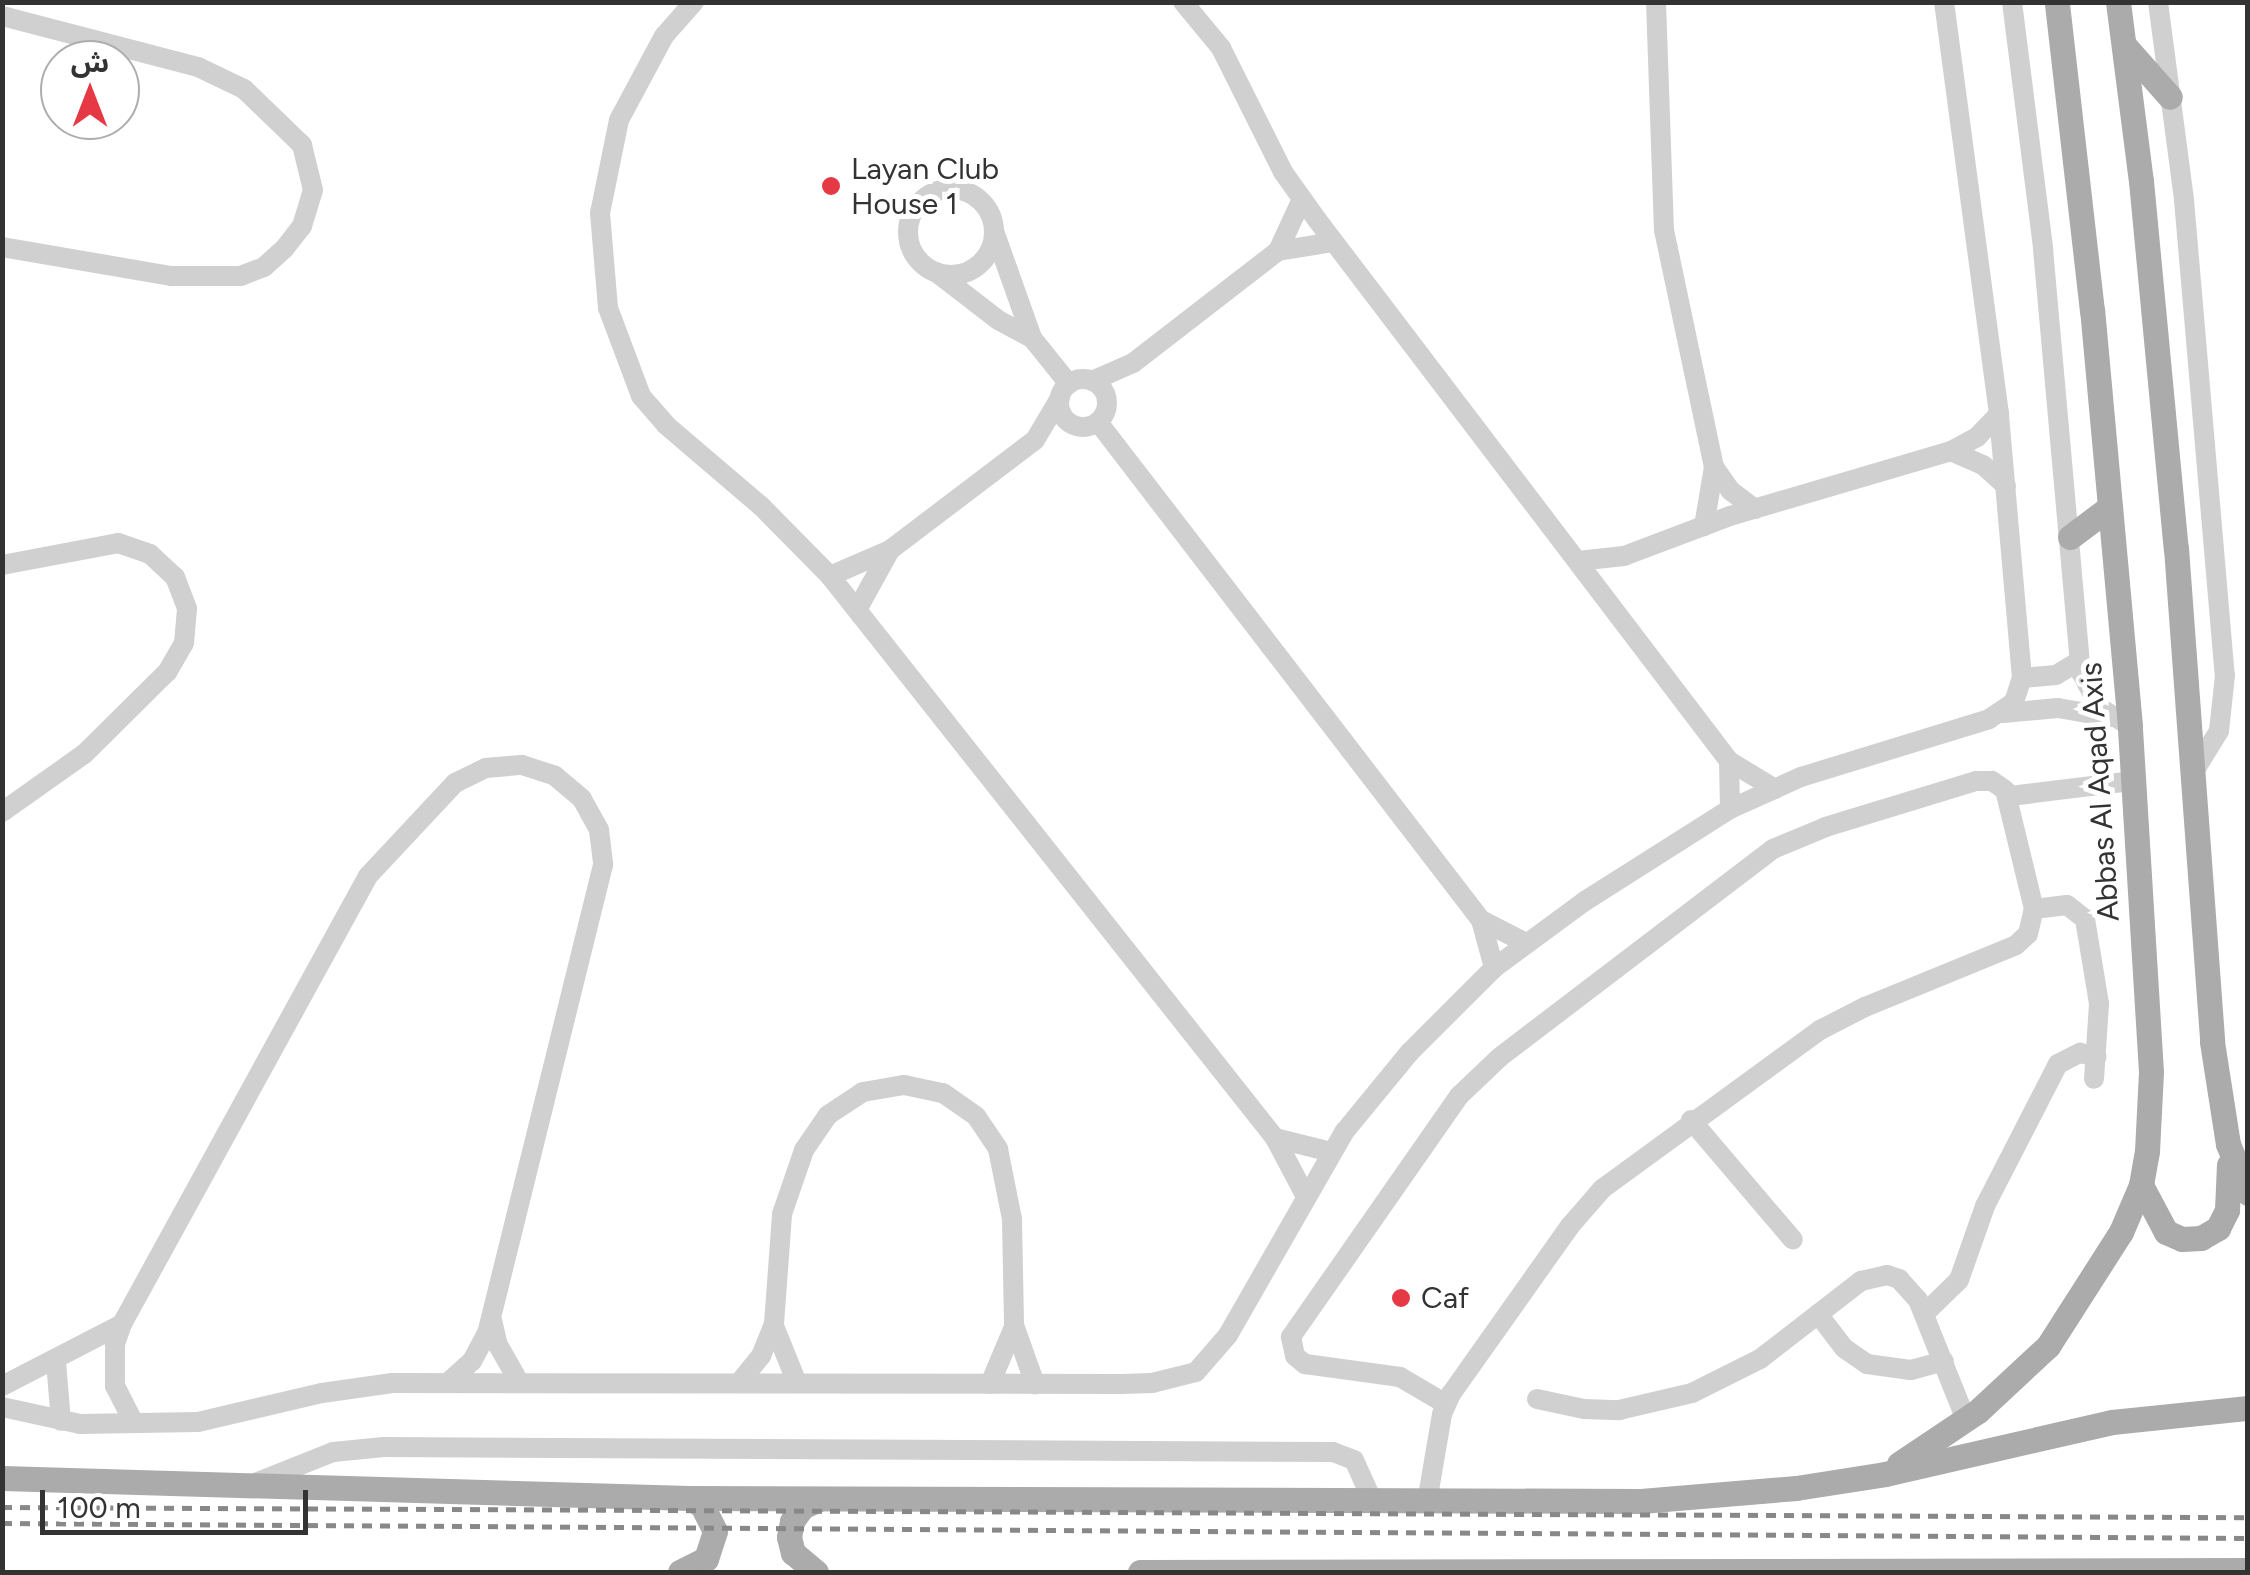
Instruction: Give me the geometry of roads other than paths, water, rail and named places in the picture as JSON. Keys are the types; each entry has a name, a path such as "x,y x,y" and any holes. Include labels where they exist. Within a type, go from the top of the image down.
{"main road":[{"name":"Abbas Al Aqad Axis","path":"1885,1474 1966,1420 2018,1378 2048,1346 2095,1278 2141,1185 2151,1072 2133,782 2120,722 2110,507 2057,2"},
{"path":"2118,2 2142,181 2212,1042 2228,1144 2227,1210 2210,1234 2192,1240 2166,1232 2141,1185"},
{"path":"2123,44 2170,97"},
{"path":"2070,536 2110,507"},
{"path":"2228,1144 2248,1193"},
{"path":"2,1478 817,1500 1427,1502 1681,1498 1796,1488 1885,1474 2112,1422 2248,1408"},
{"path":"680,1572 706,1559 715,1532 702,1506 689,1498"},
{"path":"816,1572 793,1553 789,1536 792,1520 802,1507 817,1500"},
{"path":"1140,1572 2248,1570"},
{"path":"654,1572 716,1572"}],"street":[{"path":"694,2 664,36 620,120 600,213 608,308 642,396 797,540 830,576 1275,1138 1306,1195"},
{"path":"1183,2 1221,48 1256,124 1333,242 1729,761 1775,789"},
{"path":"1656,2 1664,230 1714,468 1704,526"},
{"path":"1944,2 1999,414 2022,678 2014,702 2003,713"},
{"path":"2012,2 2044,249 2079,661 2091,697 2120,722"},
{"path":"2158,2 2184,200 2226,675 2218,731 2193,773"},
{"path":"2,16 198,67 244,89 302,144 314,190 302,226 285,248 264,267 241,276 171,276 2,247"},
{"path":"1032,338 998,320 917,258 909,239 911,218 923,200 953,189 973,195 988,211 1032,338 1064,391 1062,414 1095,419 1481,920 1494,968"},
{"path":"1035,440 1064,391 1134,362 1278,251 1302,198"},
{"path":"934,271 955,274 975,268 989,252 994,231"},
{"path":"1278,251 1333,242"},
{"path":"830,576 890,550 1035,440 1095,419 1134,362"},
{"path":"1092,381 1104,392 1095,419"},
{"path":"1578,561 1613,560 1755,509 1952,451 1977,437 1999,414"},
{"path":"1952,451 1983,465 2006,486"},
{"path":"1714,468 1731,491 1755,509"},
{"path":"2,565 118,543 150,554 175,577 186,609 184,642 167,672 84,754 2,812"},
{"path":"857,610 890,550"},
{"path":"1609,602 1620,570 1635,552"},
{"path":"2022,678 2056,675 2079,661"},
{"path":"2,1407 60,1421 198,1422 357,1387 449,1382 1152,1383 1196,1372 1228,1335 1331,1152 1410,1052 1494,968 1526,943 1730,808 1775,789 1880,750 2003,713 2058,708 2120,722"},
{"path":"1729,761 1730,808"},
{"path":"134,1423 115,1386 112,1364 122,1324 368,876 454,783 486,768 522,765 556,776 582,799 599,830 603,865 491,1318 481,1348 449,1382"},
{"path":"1427,1502 1446,1404 1584,1208 1622,1171 1840,1018 2016,945 2032,927 2034,909 2010,796 1999,785 1976,780 1826,827 1773,850 1500,1057 1459,1096 1290,1338 1292,1350 1306,1364 1400,1377 1446,1404"},
{"path":"2010,796 2133,782"},
{"path":"2034,909 2066,905 2086,919 2096,972 2094,1078"},
{"path":"1481,920 1526,943"},
{"path":"1925,1312 1960,1280 1985,1206 2058,1064 2080,1052 2097,1057"},
{"path":"739,1383 761,1356 774,1324 782,1214 804,1150 828,1115 862,1092 904,1085 943,1094 976,1116 998,1149 1012,1219 1014,1325 1035,1384"},
{"path":"1691,1120 1793,1240"},
{"path":"1275,1138 1331,1152"},
{"path":"1536,1398 1602,1410 1665,1401 1750,1365 1818,1314 1853,1274 1888,1275 1899,1279 1925,1312 1966,1420"},
{"path":"1818,1314 1844,1348 1867,1364 1911,1370 1944,1361"},
{"path":"491,1318 498,1346 518,1382"},
{"path":"2,1386 56,1362 122,1324"},
{"path":"774,1324 797,1383"},
{"path":"990,1384 1014,1325"},
{"path":"78,1350 112,1364"},
{"path":"56,1362 60,1421"},
{"path":"256,1483 332,1452 384,1447 1333,1452 1354,1460 1372,1502"}],"railway":[{"path":"2,1507 2248,1517"},
{"path":"2,1523 2248,1538"}],"place":[{"name":"Layan Club House 1","path":"831,186"},
{"name":"Caf","path":"1401,1298"}]}
